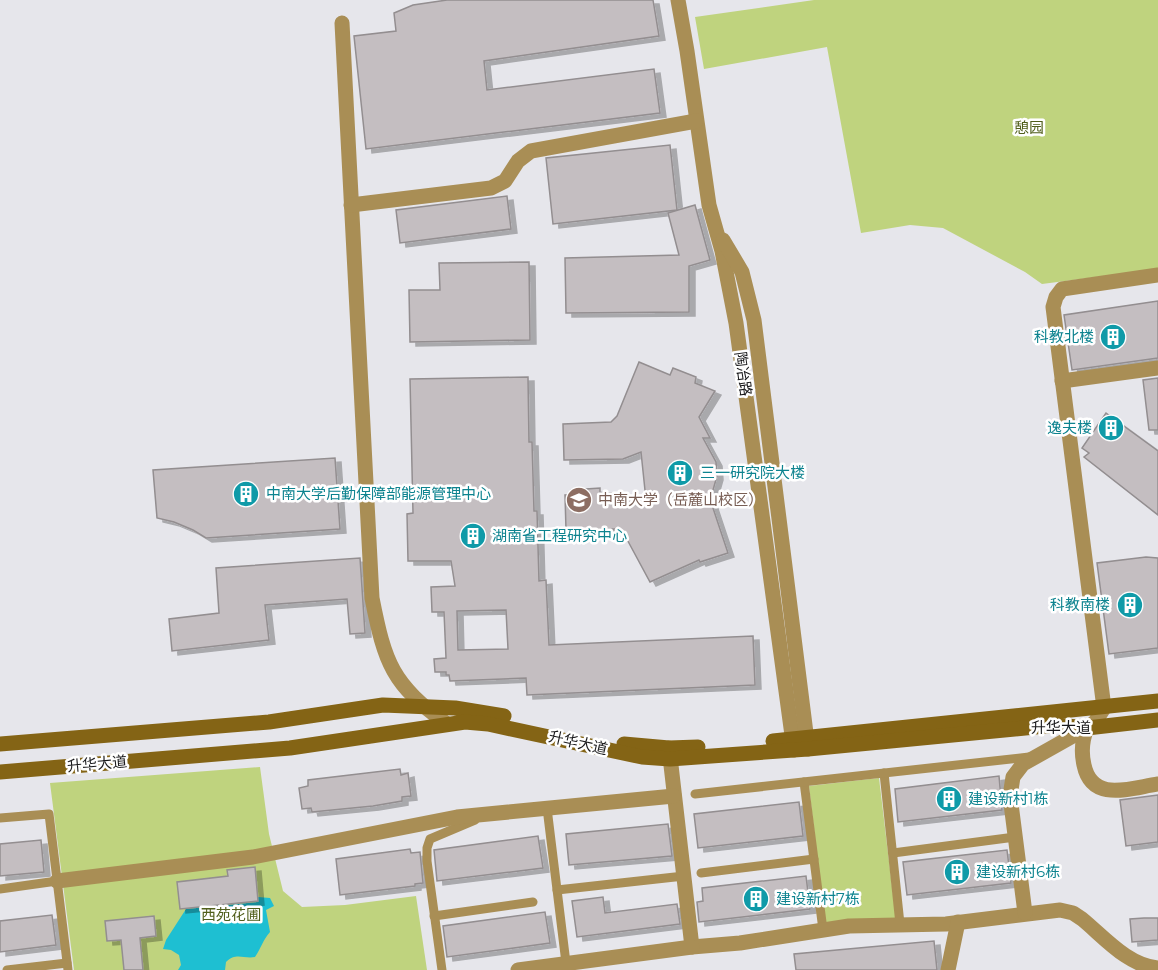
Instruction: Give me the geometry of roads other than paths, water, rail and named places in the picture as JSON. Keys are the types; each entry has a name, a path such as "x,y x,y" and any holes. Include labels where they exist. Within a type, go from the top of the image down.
{"street":[{"path":"678,0 709,205 717,230 742,272 754,320 800,744"},
{"path":"342,23 372,598 381,643 389,664 405,689 421,705 447,724"},
{"path":"351,205 492,188 505,181 518,161 531,151 696,121"},
{"path":"1025,913 1010,787 1013,777 1023,764 1095,722 1104,708 1053,307 1062,289 1158,275"},
{"path":"1062,381 1158,368"},
{"name":"升华大道","path":"800,744 1158,701"},
{"name":"升华大道","path":"0,744 269,722 383,705 421,705 504,716 670,753"},
{"name":"升华大道","path":"0,772 290,748 465,722 488,724 642,757 670,753 1057,725 1087,728 1158,720"},
{"path":"1087,728 1082,745 1083,763 1089,780 1095,786 1109,790 1158,784"},
{"path":"670,753 692,947"},
{"path":"57,881 253,857 457,817 674,796"},
{"path":"518,970 692,947 740,943 849,926 958,922 1060,910 1073,913 1128,965 1158,968"},
{"path":"948,970 958,922"}],"lane":[{"path":"694,794 1035,756"},
{"path":"884,773 900,924"},
{"path":"804,782 823,930"},
{"path":"547,808 566,963"},
{"path":"442,970 427,848 430,839 492,813"},
{"path":"0,818 49,814 68,967 7,970"},
{"path":"893,853 1016,837"},
{"path":"701,873 814,860"},
{"path":"557,891 684,876"},
{"path":"0,889 57,881"},
{"path":"434,916 533,902"}],"water":[{"path":"258,897 270,898 274,906 266,910 270,932 255,957 233,957 226,962 225,970 178,970 181,965 179,955 171,950 163,949 166,940 186,909 258,902"}],"place":[{"name":"科教北楼","path":"1113,337"},
{"name":"逸夫楼","path":"1111,428"},
{"name":"三一研究院大楼","path":"680,473"},
{"name":"中南大学后勤保障部能源管理中心","path":"246,494"},
{"name":"中南大学（岳麓山校区）","path":"579,500"},
{"name":"湖南省工程研究中心","path":"473,536"},
{"name":"科教南楼","path":"1130,605"},
{"name":"建设新村1栋","path":"949,799"},
{"name":"建设新村6栋","path":"957,872"},
{"name":"建设新村7栋","path":"756,899"}],"park label":[{"name":"憩园","path":"1029,128"},
{"name":"西苑花圃","path":"231,915"}]}
